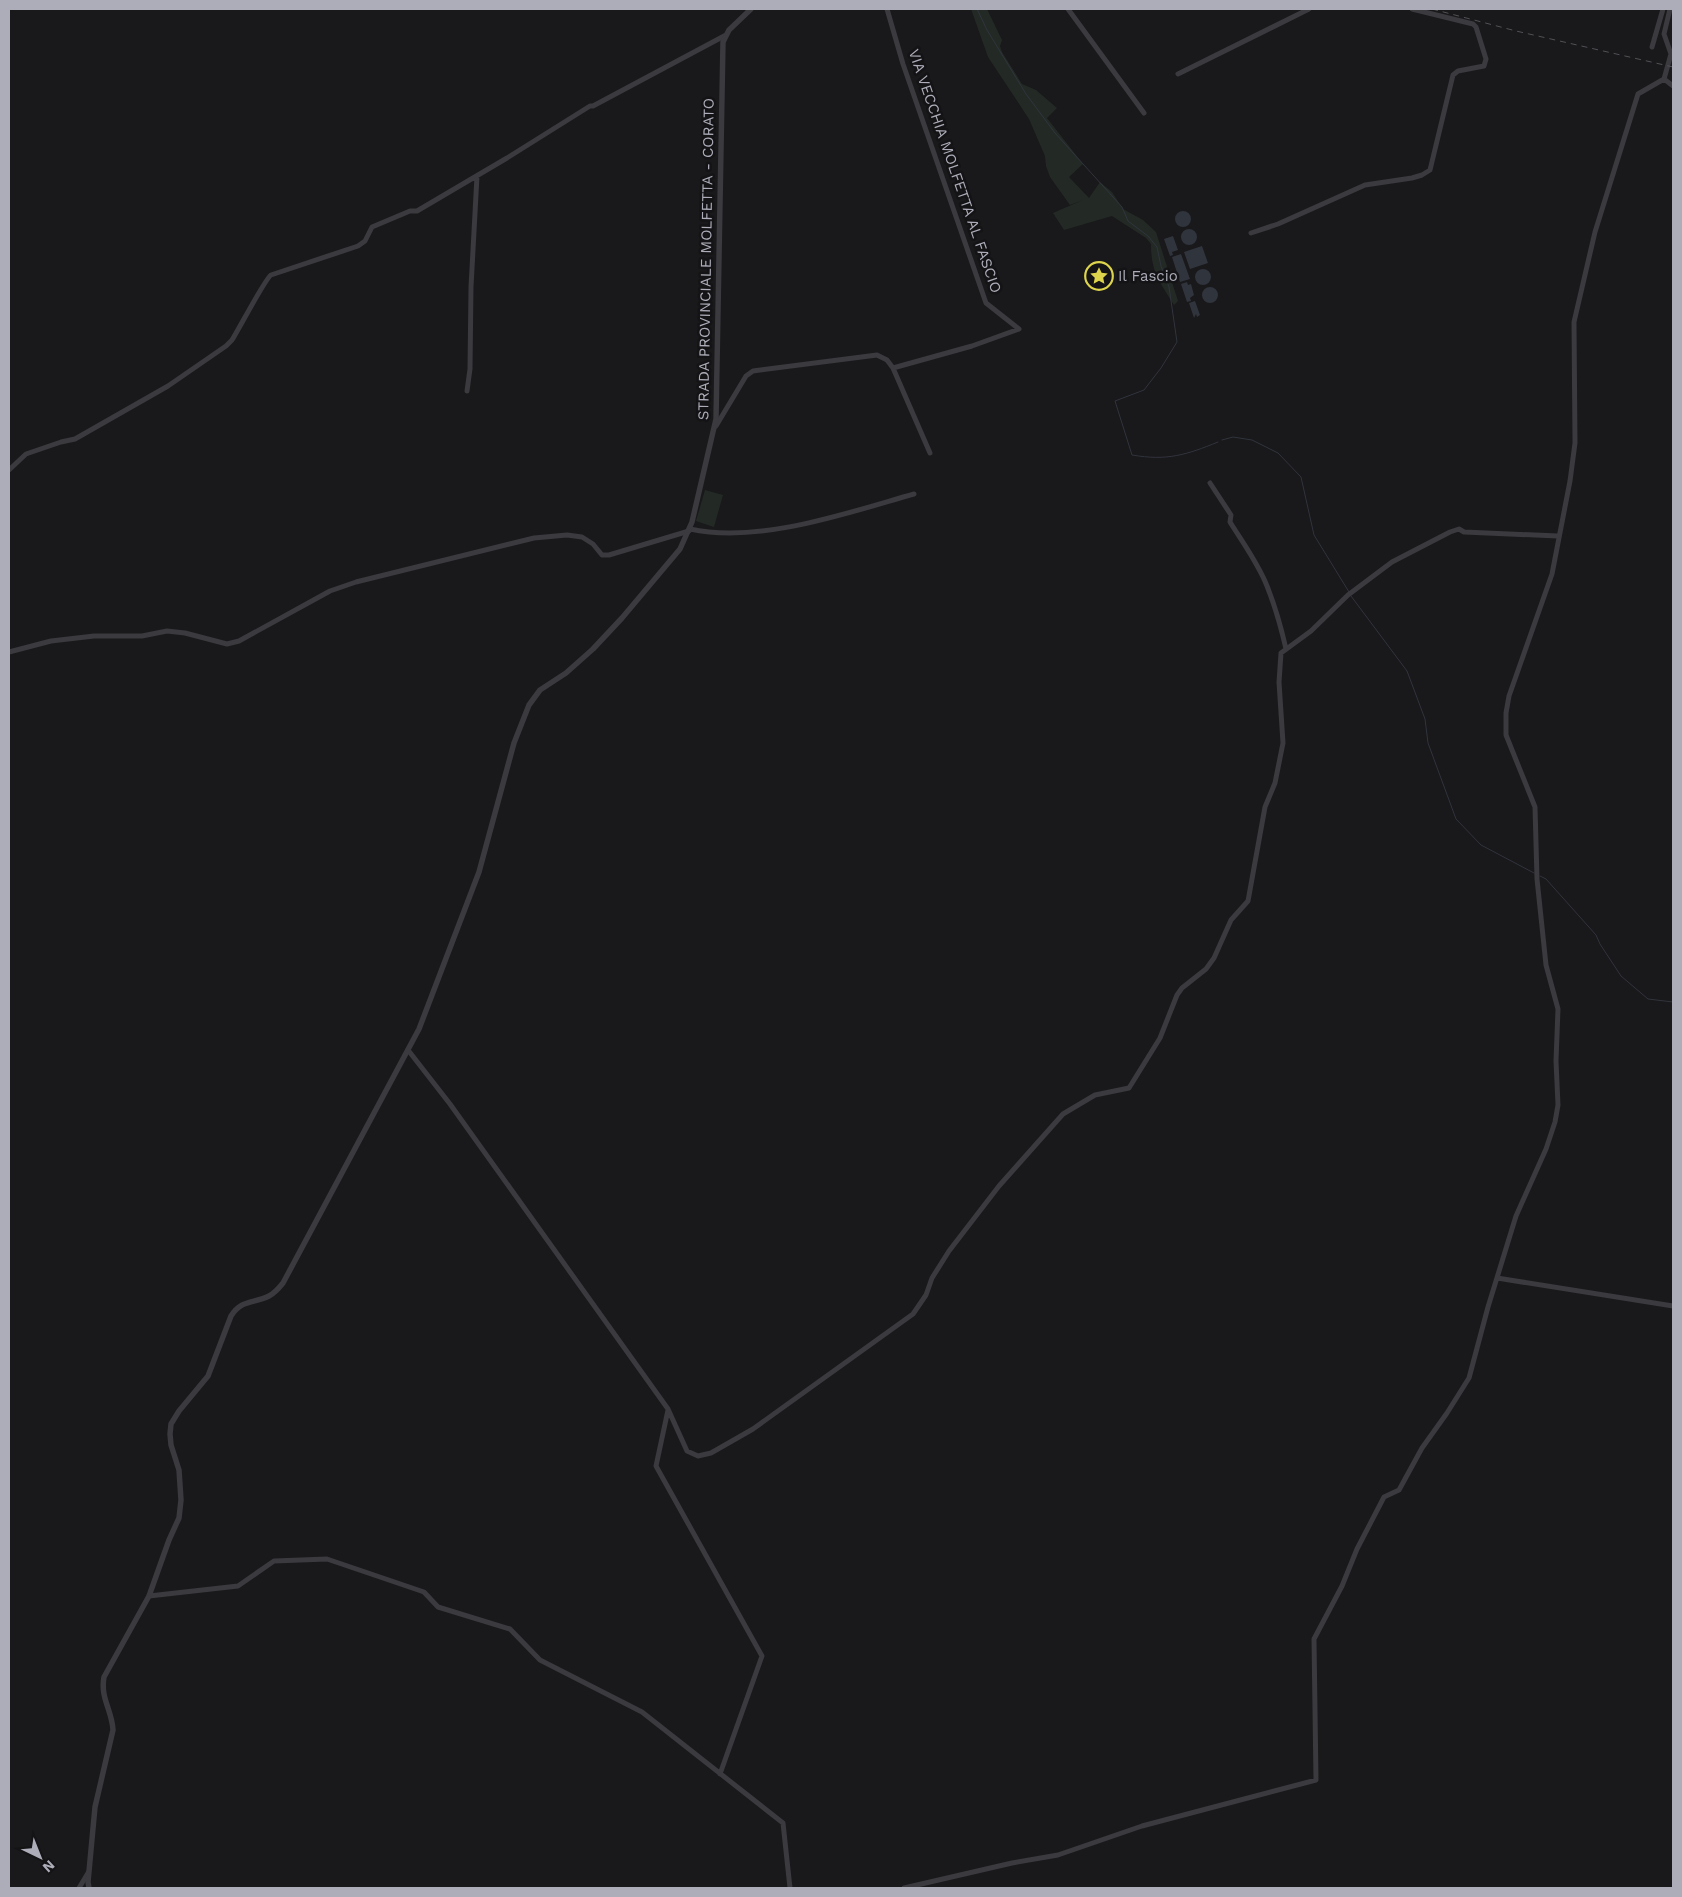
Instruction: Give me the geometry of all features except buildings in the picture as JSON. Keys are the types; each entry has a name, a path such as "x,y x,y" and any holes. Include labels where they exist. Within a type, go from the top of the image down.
{"street":[{"path":"9,470 26,454 61,442 75,440 168,386 226,346 237,332 262,289 266,278 358,246 365,241 372,227 410,211 416,211 477,176 590,106 726,35 751,9"},
{"name":"VIA VECCHIA MOLFETTA AL FASCIO","path":"887,9 903,64 986,303 1019,329 972,346 893,368"},
{"path":"1068,9 1144,113"},
{"path":"1178,74 1309,9"},
{"path":"1251,233 1278,224 1366,184 1412,178 1430,170 1453,75 1458,71 1484,66 1486,59 1476,27 1472,24 1412,9"},
{"path":"1652,47 1663,9"},
{"path":"904,1888 1012,1862 1058,1855 1142,1826 1316,1780 1314,1639 1342,1586 1357,1549 1384,1497 1400,1490 1422,1448 1447,1414 1469,1378 1473,1356 1516,1216 1546,1149 1555,1122 1558,1105 1556,1061 1558,1009 1546,965 1537,879 1535,806 1506,735 1506,713 1509,696 1552,574 1570,481 1575,443 1574,322 1593,241 1638,94 1664,79 1673,54 1664,34 1670,9"},
{"name":"STRADA PROVINCIALE MOLFETTA - CORATO","path":"89,1888 95,1807 113,1730 113,1720 103,1696 104,1677 149,1596 180,1511 179,1470 171,1446 170,1434 172,1424 179,1411 208,1376 231,1316 236,1308 242,1304 268,1297 276,1292 283,1282 419,1029 477,877 514,742 529,705 540,690 577,664 622,618 680,549 689,530 715,427 723,50 726,35"},
{"path":"1664,79 1673,86"},
{"path":"467,392 470,368 471,287 477,176"},
{"path":"715,427 746,376 753,372 877,355 887,360 893,368 930,453"},
{"path":"1210,483 1231,515 1230,522 1267,585 1286,648"},
{"path":"9,652 51,641 94,636 142,636 167,631 185,633 227,644 239,641 330,591 356,582 534,538 582,537 593,544 602,555 609,555 689,530 706,533 755,532 842,514 914,494"},
{"path":"408,1050 450,1104 668,1409 687,1451 698,1456 711,1454 753,1429 914,1314 926,1294 932,1278 949,1251 998,1186 1063,1114 1095,1095 1129,1088 1160,1038 1177,995 1182,988 1210,964 1231,920 1248,900 1265,807 1275,783 1283,743 1279,682 1281,653 1311,631 1350,593 1392,562 1458,529 1464,532 1558,536"},
{"path":"1497,1278 1673,1306"},
{"path":"668,1409 656,1466 762,1656 720,1774"},
{"path":"149,1596 238,1586 274,1561 327,1559 424,1592 438,1608 510,1629 540,1660 642,1712 783,1823 790,1888"},
{"path":"79,1888 89,1870"}],"shaded area":[{"path":"971,9 987,9 1002,40 1000,46 1002,52 1022,84 1036,90 1057,108 1047,118 1083,164 1069,177 1089,198 1100,182 1112,192 1123,209 1143,220 1156,232 1178,301 1174,305 1157,277 1151,254 1151,244 1146,238 1112,216 1064,230 1053,213 1083,200 1070,205 1050,177 1045,156 1029,119 988,57"},
{"path":"1183,211 1189,213 1191,219 1189,225 1183,227 1177,225 1175,219 1177,213"},
{"path":"1189,229 1195,231 1197,237 1195,243 1189,245 1183,243 1181,237 1183,231"},
{"path":"1173,236 1178,250 1172,252 1173,255 1170,256 1164,239"},
{"path":"1202,246 1208,263 1190,269 1184,252"},
{"path":"1181,254 1190,279 1180,282 1172,257"},
{"path":"1203,269 1209,271 1211,277 1209,283 1203,285 1197,283 1195,277 1197,271"},
{"path":"1187,282 1188,285 1191,284 1194,295 1190,298 1191,301 1187,302 1181,284"},
{"path":"1210,287 1216,289 1218,295 1216,301 1210,303 1204,301 1202,295 1204,289"},
{"path":"1195,301 1200,315 1197,317 1196,314 1194,318 1189,303"},
{"path":"705,490 723,495 714,527 696,521"}],"waterway":[{"path":"977,9 987,30 1026,94 1055,133 1122,207 1128,221 1148,236 1157,247 1161,266 1169,287 1177,342 1161,368 1144,390 1115,401 1132,455 1144,457 1176,456 1218,442"},
{"path":"1222,440 1233,437 1252,440 1278,453 1301,477 1314,535 1349,592"},
{"path":"1351,596 1407,671 1425,719 1428,743 1456,819 1481,845 1534,873"},
{"path":"1540,876 1546,879 1596,935 1621,976 1648,999 1673,1002"}],"railway":[{"path":"1432,9 1516,31 1673,67"}],"place":[{"name":"Il Fascio","path":"1099,276"}]}
